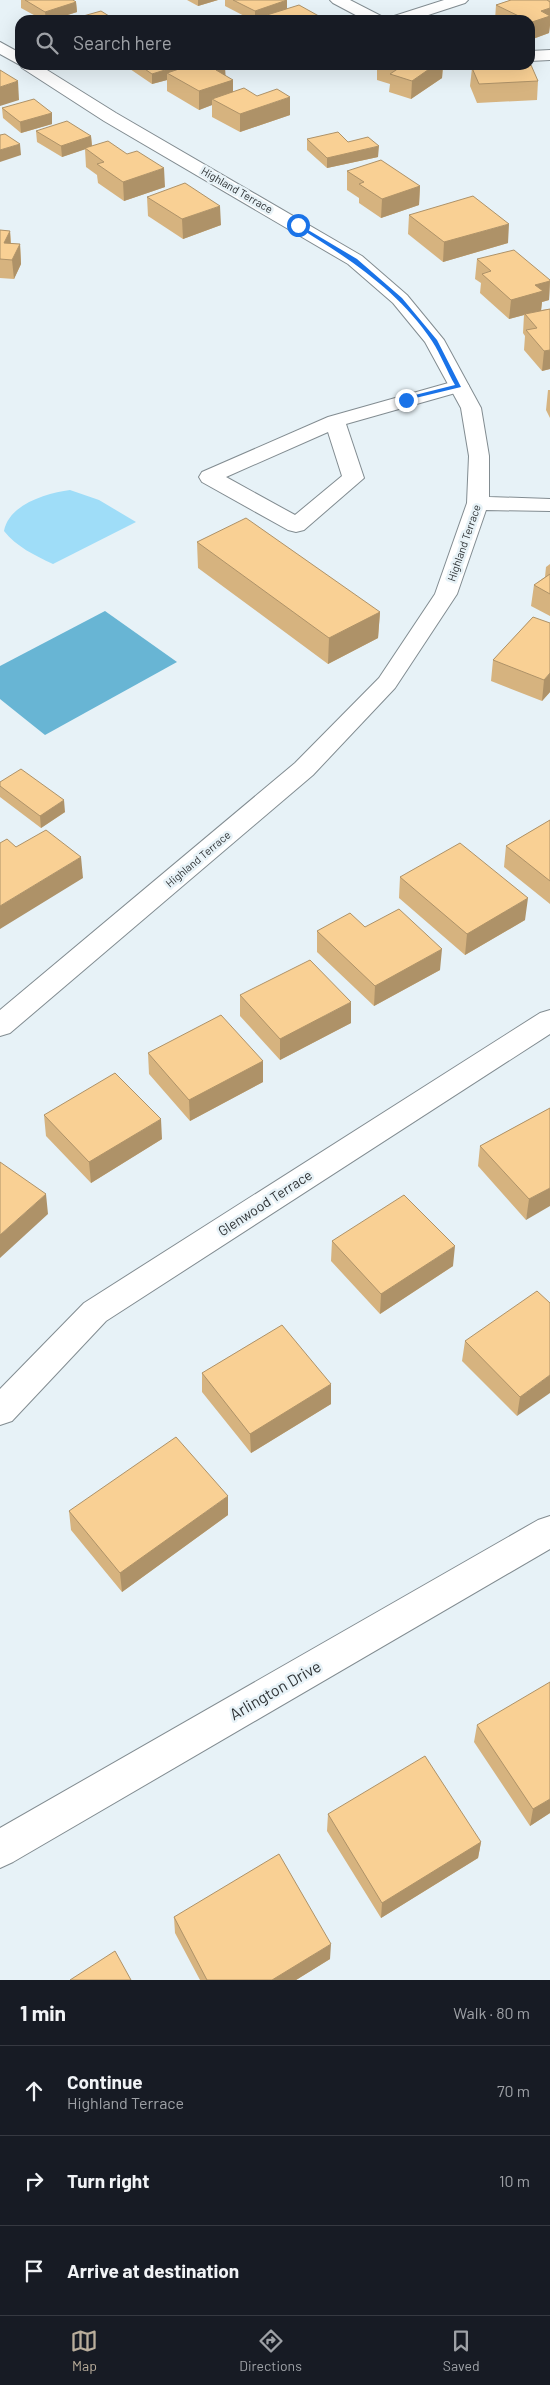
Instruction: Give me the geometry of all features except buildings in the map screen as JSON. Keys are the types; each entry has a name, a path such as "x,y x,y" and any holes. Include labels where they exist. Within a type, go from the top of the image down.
{"street":[{"path":"338,0 367,15"},
{"path":"413,15 460,0"},
{"path":"0,47 15,57"},
{"path":"535,56 550,56"},
{"name":"Highland Terrace","path":"0,1026 304,769 387,683 446,594 478,503 479,456 471,408 434,340 400,299 355,260 110,118 36,70"},
{"path":"335,421 353,478 296,525 210,477 335,421 459,386"},
{"path":"478,503 550,504"},
{"name":"Glenwood Terrace","path":"0,1411 95,1312 550,1020"},
{"name":"Arlington Drive","path":"0,1849 550,1531"}],"shaded area":[{"path":"70,490 99,500 136,522 53,564 20,546 4,531 7,522 13,514 30,501"},
{"path":"105,611 177,662 45,735 0,699 0,666"}],"route":[{"path":"298,225 355,260 400,299 434,340 459,386 406,400"}]}
